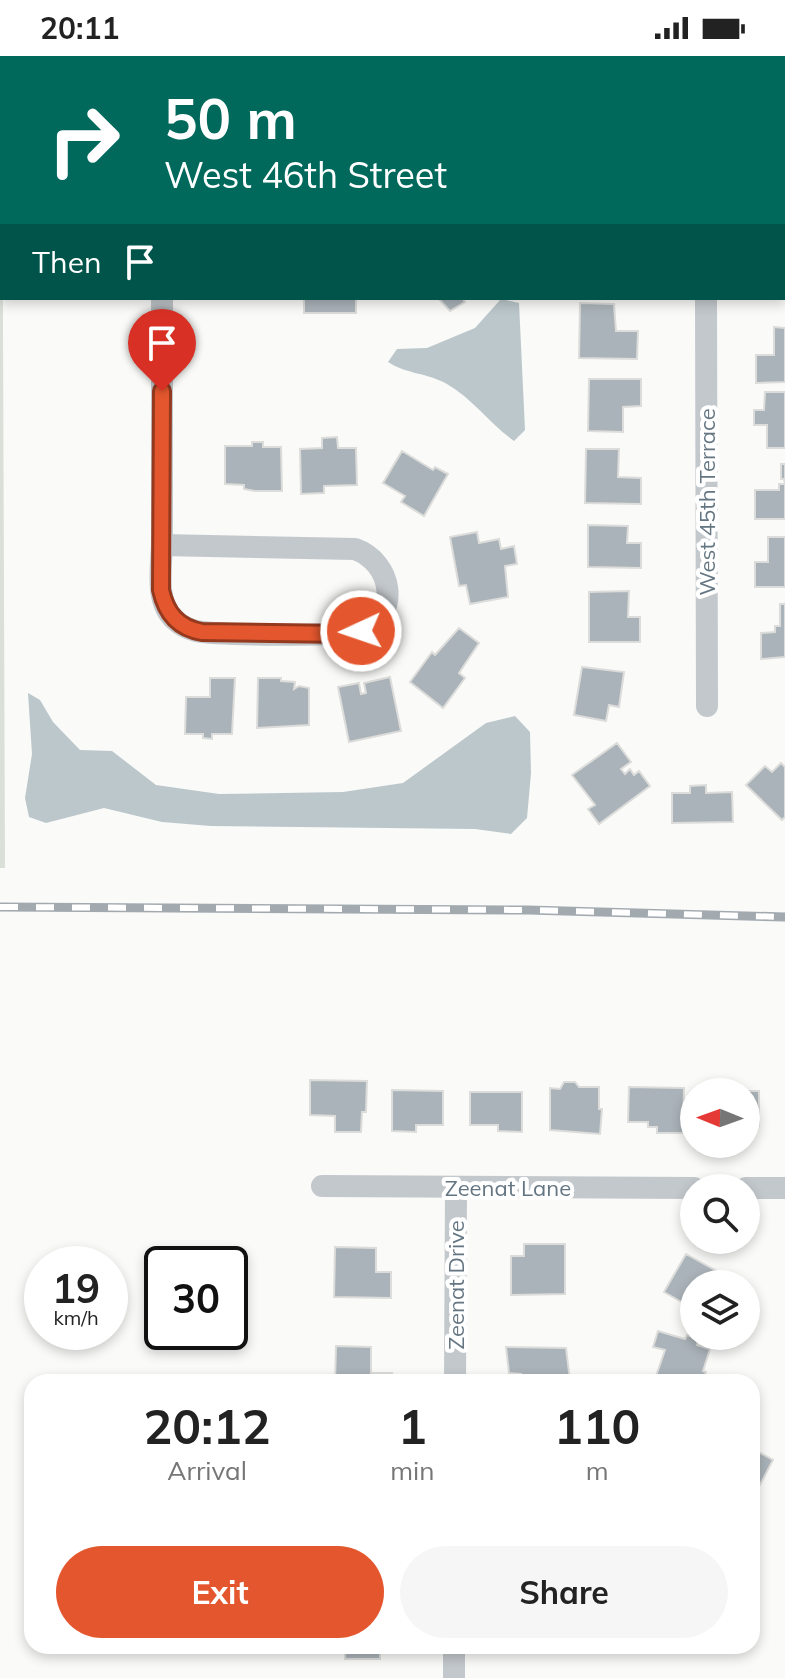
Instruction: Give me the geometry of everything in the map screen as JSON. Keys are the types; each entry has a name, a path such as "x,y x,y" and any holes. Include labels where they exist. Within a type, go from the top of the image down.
{"street":[{"path":"162,300 162,545 162,600 175,620 199,632 357,632 380,617 387,601 385,574 376,560 355,549 162,545"},
{"name":"West 45th Terrace","path":"706,300 707,706"},
{"name":"Zeenat Lane","path":"322,1186 680,1188"},
{"name":"Zeenat Drive","path":"455,1374 456,1188"},
{"path":"760,1188 785,1188"},
{"path":"454,1654 454,1678"}],"shaded area":[{"path":"0,300 3,300 5,868 0,868"},
{"path":"500,300 519,303 525,430 514,441 447,384 388,362 397,349 427,348 475,328"},
{"path":"28,693 40,700 53,722 80,750 112,751 156,785 219,794 343,792 403,783 486,723 515,716 530,732 531,773 527,818 511,834 475,829 211,826 162,822 104,808 46,823 29,817 25,798 32,754"}],"building":[{"path":"304,300 356,300 356,313 304,313"},
{"path":"440,300 465,302 450,311"},
{"path":"580,303 614,304 616,331 638,331 637,359 579,358"},
{"path":"774,327 785,328 785,382 756,383 756,355 774,355"},
{"path":"589,379 641,379 641,406 623,407 623,432 588,431"},
{"path":"765,392 785,392 785,448 767,448 767,425 754,425 754,410 764,410"},
{"path":"337,437 338,448 356,448 357,485 324,486 324,493 301,494 300,449 322,448 322,438"},
{"path":"252,442 263,442 263,447 281,447 282,491 255,491 244,489 244,485 225,484 225,446 252,446"},
{"path":"586,449 619,449 618,477 641,478 641,504 585,503"},
{"path":"402,451 433,470 435,467 448,474 424,516 401,502 405,496 383,483"},
{"path":"781,464 785,464 785,484 781,479"},
{"path":"779,484 785,484 785,519 755,519 755,490 779,490"},
{"path":"588,525 628,526 627,543 641,543 641,568 588,567"},
{"path":"477,532 479,543 499,539 501,549 514,546 517,564 505,566 508,597 470,604 466,585 459,586 450,537"},
{"path":"768,537 785,537 785,587 755,587 755,562 768,562"},
{"path":"629,591 628,617 640,617 640,642 589,642 589,592"},
{"path":"780,604 785,604 785,657 761,659 761,633 775,632 775,626 780,626"},
{"path":"459,628 479,643 459,673 465,678 443,708 410,682 432,652 435,655"},
{"path":"582,667 624,672 619,707 609,705 606,721 574,715"},
{"path":"390,677 401,731 349,742 338,687 359,683 361,694 366,693 364,683"},
{"path":"210,678 235,678 232,734 212,734 212,739 203,738 203,734 185,734 186,697 210,697"},
{"path":"258,678 281,678 281,681 295,682 294,689 299,686 309,688 309,725 257,728"},
{"path":"617,743 631,762 621,769 625,774 630,769 634,775 639,771 650,786 599,824 588,809 595,805 572,775"},
{"path":"781,763 785,767 785,817 782,820 746,785 765,766 772,772"},
{"path":"706,785 706,793 732,792 733,822 672,823 672,793 690,793 690,786"},
{"path":"310,1080 367,1081 366,1112 362,1112 361,1132 335,1132 335,1116 310,1115"},
{"path":"564,1082 575,1082 579,1087 599,1087 599,1109 602,1109 600,1134 550,1130 550,1088 560,1089"},
{"path":"629,1087 680,1088 680,1133 657,1133 657,1127 648,1127 648,1122 628,1122"},
{"path":"392,1090 443,1091 443,1125 416,1125 416,1132 392,1131"},
{"path":"470,1092 522,1092 522,1132 498,1131 498,1125 470,1125"},
{"path":"524,1244 565,1244 565,1294 511,1295 511,1256 524,1256"},
{"path":"335,1247 376,1248 376,1272 391,1272 391,1298 334,1297"},
{"path":"686,1254 715,1270 680,1270 680,1301 664,1292"},
{"path":"658,1331 680,1338 680,1350 710,1350 703,1371 705,1374 657,1374 665,1350 653,1347"},
{"path":"336,1346 371,1347 371,1373 392,1373 392,1374 335,1374"},
{"path":"506,1347 566,1348 569,1374 509,1373"},
{"path":"760,1453 773,1460 760,1485"},
{"path":"345,1654 380,1654 380,1659 345,1659"}],"railway":[{"path":"0,907 528,910 785,917"}],"route":[{"path":"162,391 161,590 168,612 189,629 202,632 344,634 361,631"}]}
